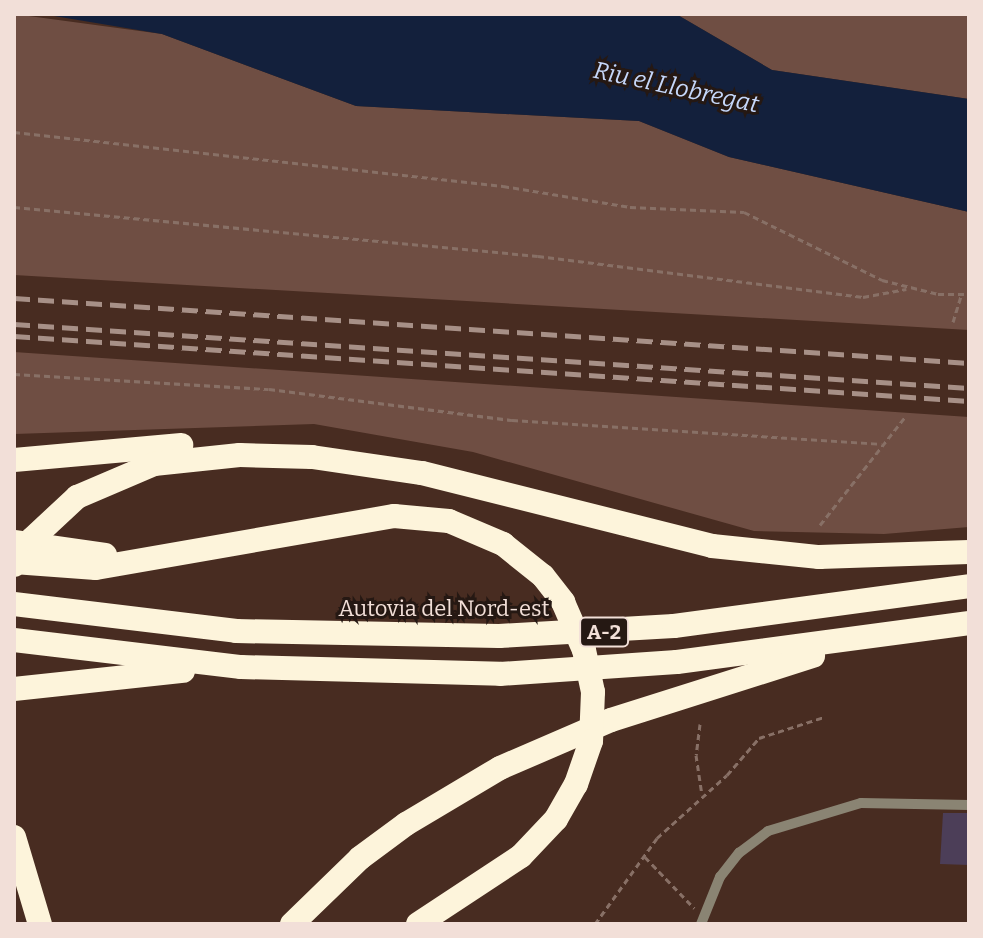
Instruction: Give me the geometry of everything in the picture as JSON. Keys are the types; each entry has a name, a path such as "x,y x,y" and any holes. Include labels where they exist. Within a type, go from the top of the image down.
{"highway":[{"path":"14,460 216,442 315,444 426,461 554,505"},
{"path":"14,563 32,539 77,497 154,464 271,455 368,463 554,505 665,535 753,552 819,557 969,552"},
{"path":"14,563 96,568 394,516 449,521 503,544 549,585 584,650 593,692 591,741 576,784 556,819 521,856 418,924"},
{"path":"14,542 135,560"},
{"name":"Autovia del Nord-est","path":"14,604 236,631 514,636 674,626 969,586"},
{"name":"A-2","path":"14,640 225,666 500,674 677,662 969,623"},
{"path":"292,924 360,858 500,768 611,720 866,639"},
{"path":"14,689 225,666"},
{"path":"14,837 40,924"}],"lane":[{"path":"702,919 720,877 739,853 768,831 861,803 969,805"}],"path":[{"path":"14,132 503,186 630,207 744,212 882,280 909,288 969,294"},
{"path":"14,207 538,256 863,297 909,288"},
{"path":"953,322 961,294"},
{"path":"14,374 269,389 512,420 881,444"},
{"path":"820,525 905,417"},
{"path":"595,924 645,857 759,738 824,717"},
{"path":"700,724 696,755 702,795"},
{"path":"645,857 702,919"}],"shaded area":[{"path":"14,14 162,34 356,106 639,121 729,157 969,212 969,330 14,275"},
{"path":"676,14 969,14 969,99 772,70"},
{"path":"14,352 969,417 969,527 884,534 754,531 473,452 314,424 14,434"}],"water":[{"name":"Riu el Llobregat","path":"42,14 676,14 772,70 969,99 969,212 729,157 639,121 356,106 162,34"}],"building":[{"path":"943,813 969,813 969,865 940,864"}],"railway":[{"path":"14,298 969,363"},
{"path":"14,324 969,388"},
{"path":"14,336 969,401"}]}
